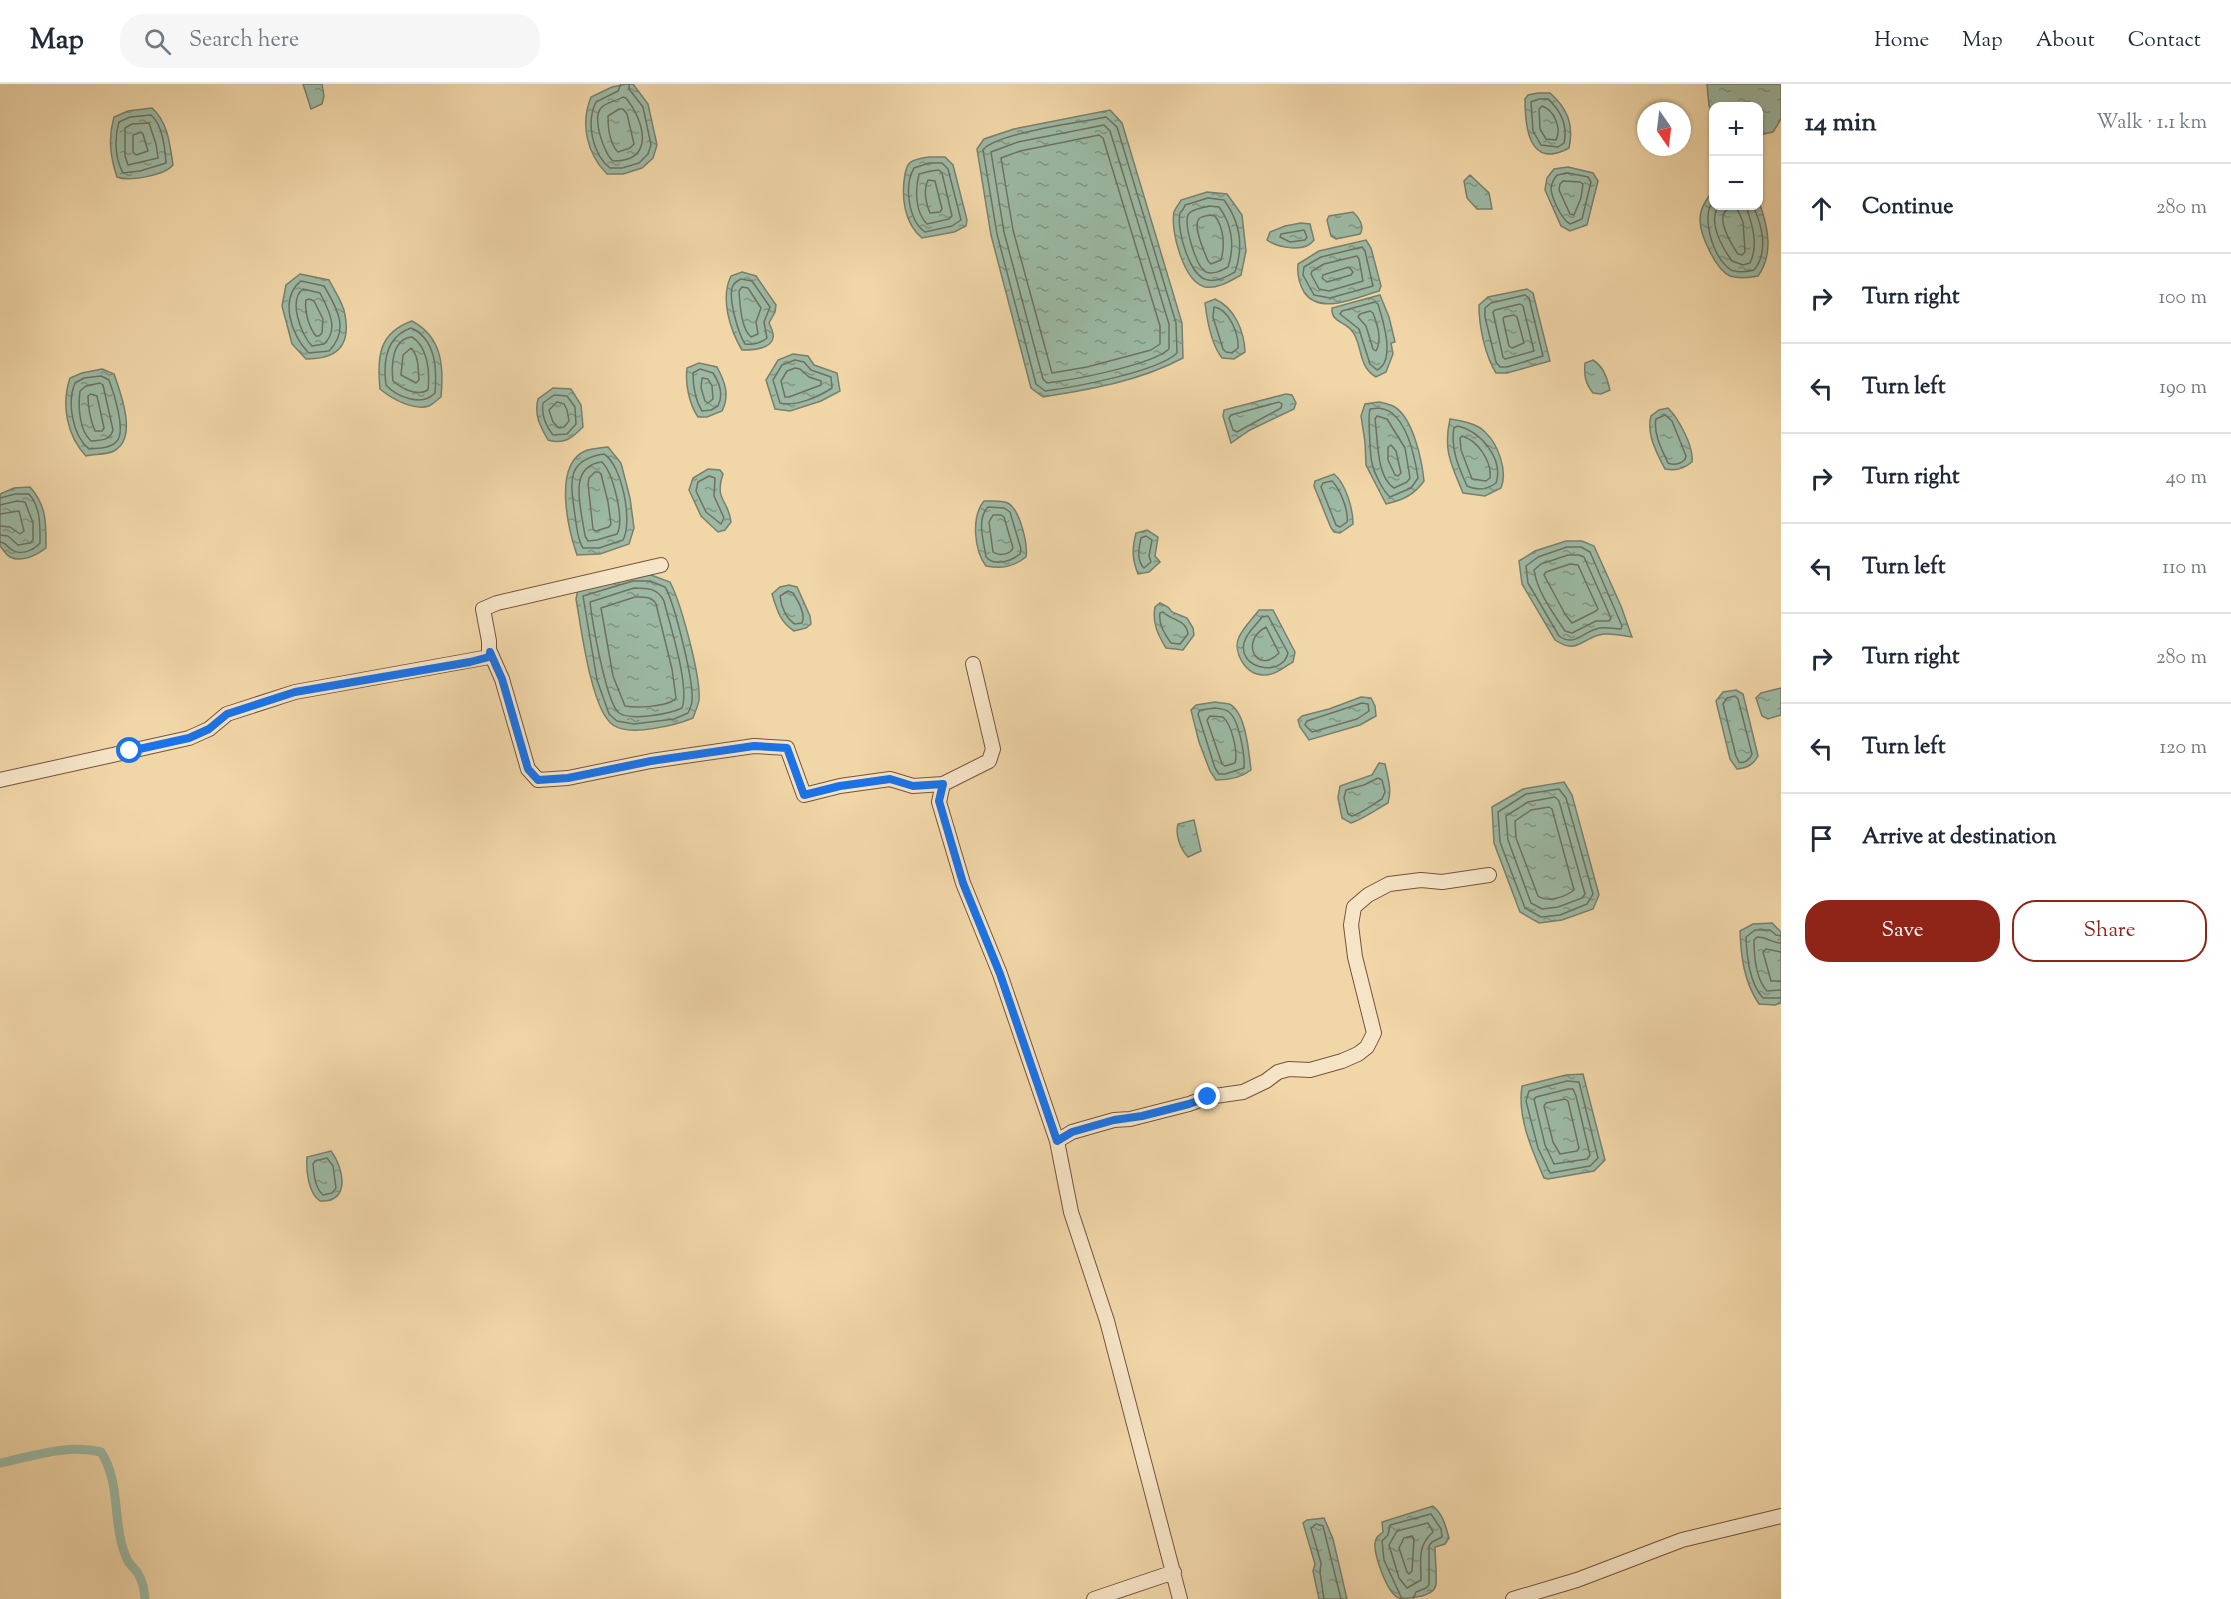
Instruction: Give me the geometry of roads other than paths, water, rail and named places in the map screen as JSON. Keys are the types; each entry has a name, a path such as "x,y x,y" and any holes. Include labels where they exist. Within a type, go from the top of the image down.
{"street":[{"path":"661,565 497,603 483,609 490,652 502,679 528,769 538,780 568,778 651,761 754,746 787,748 804,795 840,786 890,779 913,786 943,784 988,761 993,749 973,664"},
{"path":"0,780 189,738 209,729 227,714 295,692 470,662 489,657 490,652"},
{"path":"943,784 939,801 963,883 1000,974 1057,1141 1071,1212 1107,1321 1180,1599"},
{"path":"1057,1141 1072,1132 1114,1120 1130,1119 1208,1097 1243,1092 1266,1081 1278,1072 1289,1069 1320,1068 1358,1054 1367,1047 1374,1033 1355,957 1351,925 1354,907 1368,895 1389,884 1421,880 1442,882 1489,875"},
{"path":"1513,1599 1588,1577 1683,1540 1781,1516"},
{"path":"1094,1599 1174,1572"}],"water":[{"path":"303,84 322,84 324,96 322,104 311,109"},
{"path":"633,84 648,104 657,145 653,158 642,168 623,174 607,174 590,148 587,138 588,107 591,97 612,87"},
{"path":"1707,84 1781,84 1781,119 1773,132 1763,134 1763,102 1709,102 1709,106"},
{"path":"1550,93 1565,111 1571,132 1569,148 1545,154 1538,150 1532,142 1526,122 1525,99 1528,95"},
{"path":"152,108 165,127 173,165 163,172 146,177 130,179 117,177 111,147 114,117 128,111"},
{"path":"1110,110 1122,123 1182,323 1183,358 1150,373 1097,387 1043,397 1031,388 991,235 977,149 984,139 1014,129"},
{"path":"929,157 945,157 953,165 967,220 966,226 954,232 922,238 911,225 905,209 904,183 906,169 910,163"},
{"path":"1568,167 1593,173 1598,181 1587,225 1570,231 1561,226 1545,190 1547,178 1554,169"},
{"path":"1470,175 1489,193 1492,209 1477,209 1467,198 1464,181"},
{"path":"1207,192 1227,194 1242,215 1246,251 1241,275 1215,287 1205,287 1191,276 1180,255 1173,220 1174,212 1181,200"},
{"path":"1709,197 1709,210 1762,210 1767,230 1768,249 1758,276 1737,278 1730,276 1714,260 1700,220"},
{"path":"1353,212 1361,222 1360,234 1336,239 1331,236 1327,220 1329,216"},
{"path":"1301,223 1310,224 1314,240 1304,247 1291,248 1267,240 1270,232"},
{"path":"1366,240 1371,248 1381,286 1379,291 1329,304 1319,303 1304,292 1299,278 1298,264 1319,251"},
{"path":"742,272 756,276 776,305 769,323 773,333 771,342 750,350 742,350 730,324 726,304 731,276"},
{"path":"300,274 329,280 344,311 346,335 343,343 333,354 326,357 306,359 292,344 282,306 286,285"},
{"path":"1527,289 1533,293 1550,361 1507,373 1496,373 1483,340 1479,305 1488,297"},
{"path":"1380,295 1389,317 1395,342 1391,343 1393,354 1386,372 1376,377 1366,367 1355,336 1349,328 1334,317 1332,308"},
{"path":"1215,299 1233,314 1243,336 1245,352 1234,359 1222,358 1212,339 1205,303"},
{"path":"412,321 430,335 439,353 441,364 441,397 423,407 403,403 380,389 379,367 382,348 392,332"},
{"path":"793,354 808,356 814,365 837,373 840,391 821,401 790,411 775,409 766,380 778,360"},
{"path":"1593,360 1602,369 1610,390 1601,394 1593,393 1586,379 1585,363"},
{"path":"699,363 717,367 726,389 722,411 707,417 698,417 692,406 687,387 687,368"},
{"path":"102,369 114,374 126,415 125,436 121,445 114,451 86,456 70,430 66,409 67,388 70,378"},
{"path":"553,388 571,389 581,405 583,427 571,437 559,442 548,440 537,415 538,399"},
{"path":"1286,394 1292,395 1296,403 1294,409 1250,430 1231,443 1223,416 1224,410"},
{"path":"1379,402 1393,406 1406,419 1419,451 1424,481 1408,496 1386,504 1366,465 1361,416 1365,404"},
{"path":"1668,408 1685,434 1692,456 1692,462 1676,470 1665,469 1653,443 1650,429 1651,416 1659,410"},
{"path":"1450,419 1478,426 1490,437 1498,451 1502,466 1501,488 1485,496 1463,493 1448,448"},
{"path":"608,447 621,463 630,498 634,528 629,544 600,554 577,555 567,514 566,483 569,470 575,458 585,451"},
{"path":"708,469 720,470 723,474 720,490 730,515 731,522 725,530 718,532 701,516 689,490 693,478"},
{"path":"1334,474 1345,490 1353,518 1353,524 1340,533 1334,532 1331,528 1314,486 1315,481"},
{"path":"30,487 43,508 46,548 29,557 15,559 0,546 0,494 14,488"},
{"path":"984,501 1006,502 1016,513 1026,544 1026,557 1017,563 997,567 986,566 982,559 977,543 976,524"},
{"path":"1147,530 1158,537 1155,556 1160,562 1149,572 1138,574 1133,549 1136,533"},
{"path":"1566,541 1582,541 1594,546 1632,637 1603,634 1573,646 1555,640 1522,584 1519,561 1535,551"},
{"path":"633,574 651,575 670,582 689,640 699,689 699,700 693,718 676,724 641,730 630,730 613,725 605,716 588,666 576,599 578,589"},
{"path":"789,585 797,587 810,616 811,624 794,631 782,620 772,594 780,587"},
{"path":"1160,603 1172,612 1187,618 1193,628 1194,635 1183,650 1166,648 1160,638 1154,618 1155,607"},
{"path":"1259,610 1273,610 1295,652 1293,662 1267,675 1257,674 1246,667 1237,649 1239,637"},
{"path":"1781,688 1781,715 1768,719 1762,716 1756,698 1761,693"},
{"path":"1736,690 1743,694 1758,756 1749,766 1737,769 1730,759 1716,701 1723,692"},
{"path":"1361,697 1371,698 1376,716 1360,725 1309,740 1300,727 1298,720 1302,716"},
{"path":"1215,702 1229,704 1235,708 1243,724 1248,744 1251,770 1225,780 1216,780 1210,771 1199,742 1191,710 1196,705"},
{"path":"1379,763 1385,764 1390,789 1388,803 1351,823 1342,818 1338,798 1340,786 1372,775"},
{"path":"1564,782 1572,795 1599,895 1593,909 1562,920 1539,923 1520,912 1494,843 1492,807 1523,789"},
{"path":"1194,820 1201,851 1188,857 1179,841 1177,828 1178,824"},
{"path":"1772,923 1781,932 1781,1003 1775,1005 1759,1004 1754,996 1744,969 1740,931 1753,924"},
{"path":"1583,1074 1605,1160 1594,1171 1544,1178 1530,1145 1524,1121 1522,1086 1566,1075"},
{"path":"331,1151 339,1166 341,1191 330,1200 320,1201 310,1187 307,1157"},
{"path":"1433,1506 1442,1517 1449,1538 1445,1544 1435,1547 1436,1585 1432,1591 1424,1595 1399,1598 1394,1595 1382,1574 1375,1549 1375,1541 1383,1532 1382,1522"},
{"path":"1324,1518 1333,1539 1347,1599 1319,1599 1313,1571 1315,1564 1303,1523 1307,1520"}],"waterway":[{"path":"0,1463 63,1450 101,1452 112,1478 123,1548 129,1562 141,1579 145,1599"}]}
